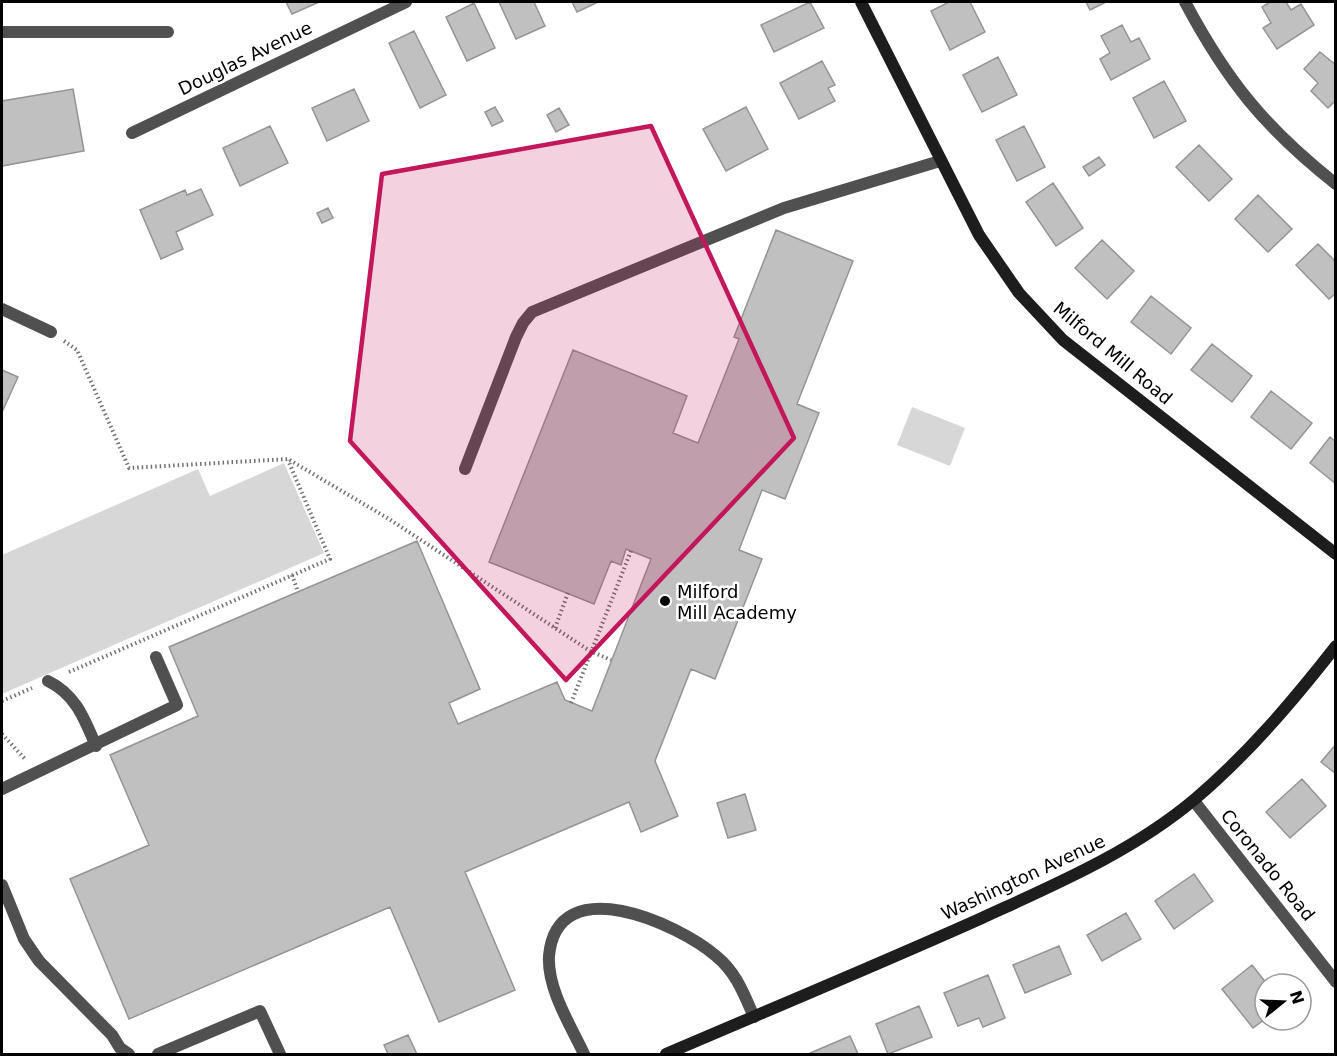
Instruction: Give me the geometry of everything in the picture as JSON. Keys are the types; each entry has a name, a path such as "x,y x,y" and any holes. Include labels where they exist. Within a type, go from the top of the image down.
{"main road":[{"name":"Milford Mill Road","path":"861,2 980,236 1019,293 1063,340 1335,554"},
{"name":"Washington Avenue","path":"666,1054 1083,872 1136,841 1194,801 1251,747 1335,646"}],"street":[{"name":"Douglas Avenue","path":"132,133 406,2"},
{"path":"1185,2 1222,68 1249,103 1275,132 1335,184"},
{"path":"2,32 168,32"},
{"path":"465,469 516,337 532,312 784,208 940,161"},
{"path":"2,309 51,332"},
{"path":"2,789 96,746 177,705 156,657"},
{"path":"48,681 63,689 73,698 96,746"},
{"name":"Coronado Road","path":"1194,801 1335,982"},
{"path":"2,885 24,939 39,960 112,1035 120,1048 129,1054"},
{"path":"584,1054 554,988 549,958 554,939 566,921 583,910 605,908 635,914 690,936 718,957 739,982 754,1017"},
{"path":"158,1054 261,1011 280,1054"}],"path":[{"path":"51,332 77,351 129,468 288,459 389,519 590,651 612,660"},
{"path":"2,701 330,559 288,459"},
{"path":"571,703 632,551"},
{"path":"292,575 298,592"},
{"path":"555,628 568,593"},
{"path":"2,734 37,773"}],"highlighted area":[{"path":"651,126 794,438 566,680 350,441 382,174"}],"shaded area":[{"path":"912,407 965,428 950,466 897,445"},
{"path":"284,463 324,553 2,694 2,555 198,469 210,496"}],"building":[{"path":"286,2 319,2 292,14"},
{"path":"499,2 534,2 545,26 516,39"},
{"path":"572,2 598,2 577,12"},
{"path":"810,2 824,28 774,52 761,25"},
{"path":"949,2 970,2 985,32 950,50 931,11"},
{"path":"1086,2 1106,2 1090,10"},
{"path":"1270,2 1286,2 1291,10 1301,4 1314,25 1277,49 1263,28 1271,23 1262,7"},
{"path":"474,3 495,48 467,61 446,17"},
{"path":"1122,25 1131,42 1139,38 1150,59 1111,80 1100,59 1110,53 1101,36"},
{"path":"414,31 446,95 420,108 389,43"},
{"path":"1320,52 1336,65 1336,100 1328,108 1311,91 1318,83 1304,69"},
{"path":"998,57 1017,95 982,112 963,75"},
{"path":"822,61 835,85 828,88 835,101 799,119 780,83"},
{"path":"1164,81 1186,121 1154,138 1133,98"},
{"path":"73,89 84,151 2,166 2,101"},
{"path":"354,89 369,121 327,141 312,108"},
{"path":"495,107 503,121 492,126 485,112"},
{"path":"746,107 768,149 726,171 703,129"},
{"path":"559,108 569,125 556,132 547,115"},
{"path":"270,126 288,163 240,186 223,148"},
{"path":"1024,126 1045,167 1017,181 996,140"},
{"path":"1199,145 1232,179 1209,201 1176,167"},
{"path":"1099,157 1105,165 1089,176 1083,167"},
{"path":"1053,183 1083,228 1056,246 1026,202"},
{"path":"201,189 213,215 176,232 183,249 161,259 140,210 185,190 187,195"},
{"path":"1258,195 1292,229 1268,252 1235,219"},
{"path":"328,208 333,218 322,223 317,213"},
{"path":"776,230 853,261 797,404 819,413 785,499 762,490 739,550 762,559 715,679 691,669 655,761 678,816 641,832 629,802 465,872 515,990 439,1022 390,907 129,1019 70,879 149,845 110,755 198,716 169,647 417,541 480,689 449,703 458,724 557,682 565,700 592,711 651,559 626,549 621,565 611,561 594,604 489,562 573,350 687,396 673,433 698,443 739,339 734,337"},
{"path":"1102,240 1134,271 1107,299 1075,268"},
{"path":"1318,244 1336,262 1336,293 1329,299 1296,265"},
{"path":"1151,296 1191,328 1171,354 1131,322"},
{"path":"1212,344 1252,376 1232,402 1191,370"},
{"path":"2,370 18,377 3,410 2,409"},
{"path":"1271,391 1312,423 1291,449 1251,417"},
{"path":"1330,437 1336,442 1336,484 1310,463"},
{"path":"1336,744 1336,774 1321,762"},
{"path":"1302,779 1326,806 1290,838 1266,812"},
{"path":"745,794 756,830 728,838 717,803"},
{"path":"1194,874 1213,901 1174,929 1155,901"},
{"path":"1126,913 1141,939 1102,961 1087,935"},
{"path":"1059,946 1071,974 1025,993 1013,965"},
{"path":"1252,965 1258,972 1253,972 1253,1028 1222,989"},
{"path":"988,975 1005,1018 983,1027 979,1018 958,1026 944,993"},
{"path":"919,1006 932,1037 888,1054 876,1024"},
{"path":"408,1035 417,1054 388,1054 384,1045"},
{"path":"850,1036 858,1054 808,1054"}],"place":[{"name":"Milford Mill Academy","path":"665,601"}]}
